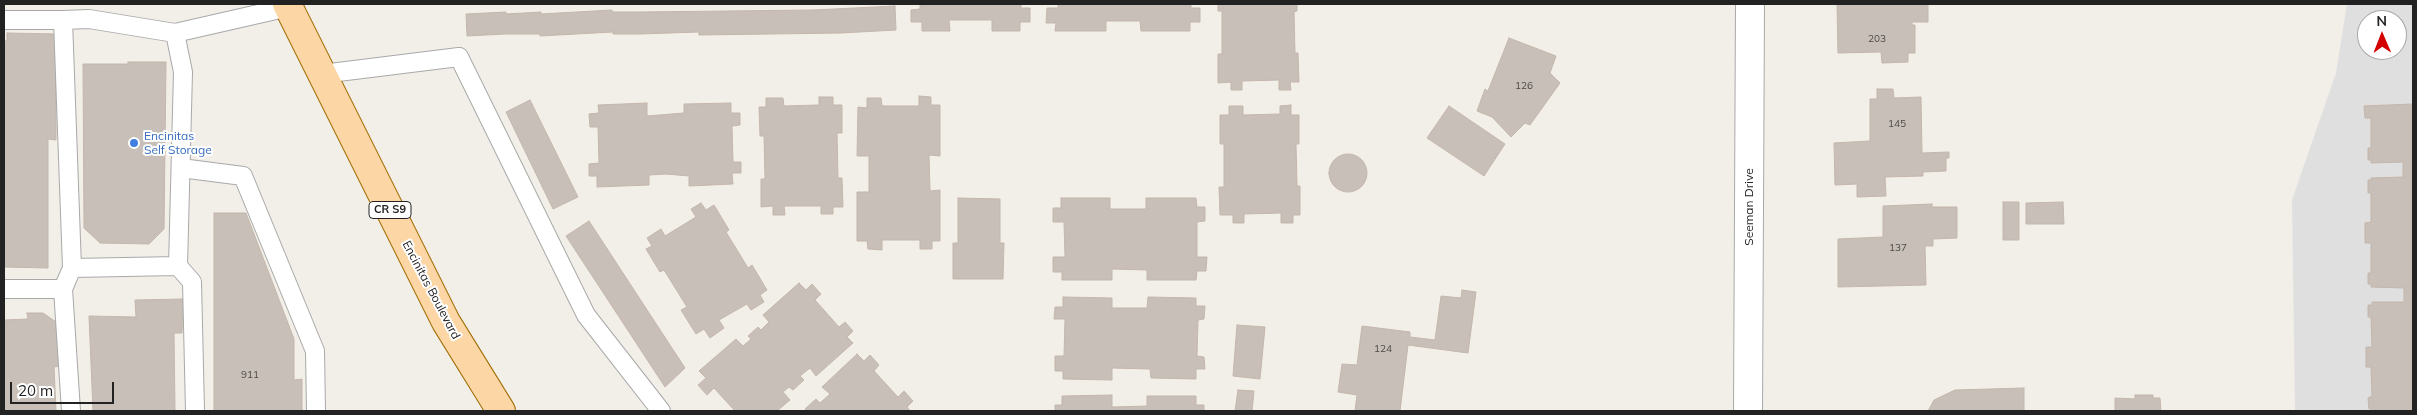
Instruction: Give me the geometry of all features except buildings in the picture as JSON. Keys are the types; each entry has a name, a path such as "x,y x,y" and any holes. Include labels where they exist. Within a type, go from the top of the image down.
{"main road":[{"name":"Encinitas Boulevard","path":"290,5 322,74 446,322 501,411"}],"street":[{"name":"Seeman Drive","path":"1748,411 1750,4"}],"lane":[{"path":"4,20 27,11 64,20 89,19 175,33 290,5"},
{"path":"64,20 72,268 63,289 71,411"},
{"path":"175,33 183,72 178,266 192,282 195,411"},
{"path":"322,74 459,57 586,315 660,411"},
{"path":"180,168 243,176 315,351 316,411"},
{"path":"72,268 178,266"},
{"path":"4,289 63,289"}],"shaded area":[{"path":"2347,4 2413,4 2413,411 2295,411 2292,200 2336,73"}],"place":[{"name":"Encinitas Self Storage","path":"134,143"}]}
